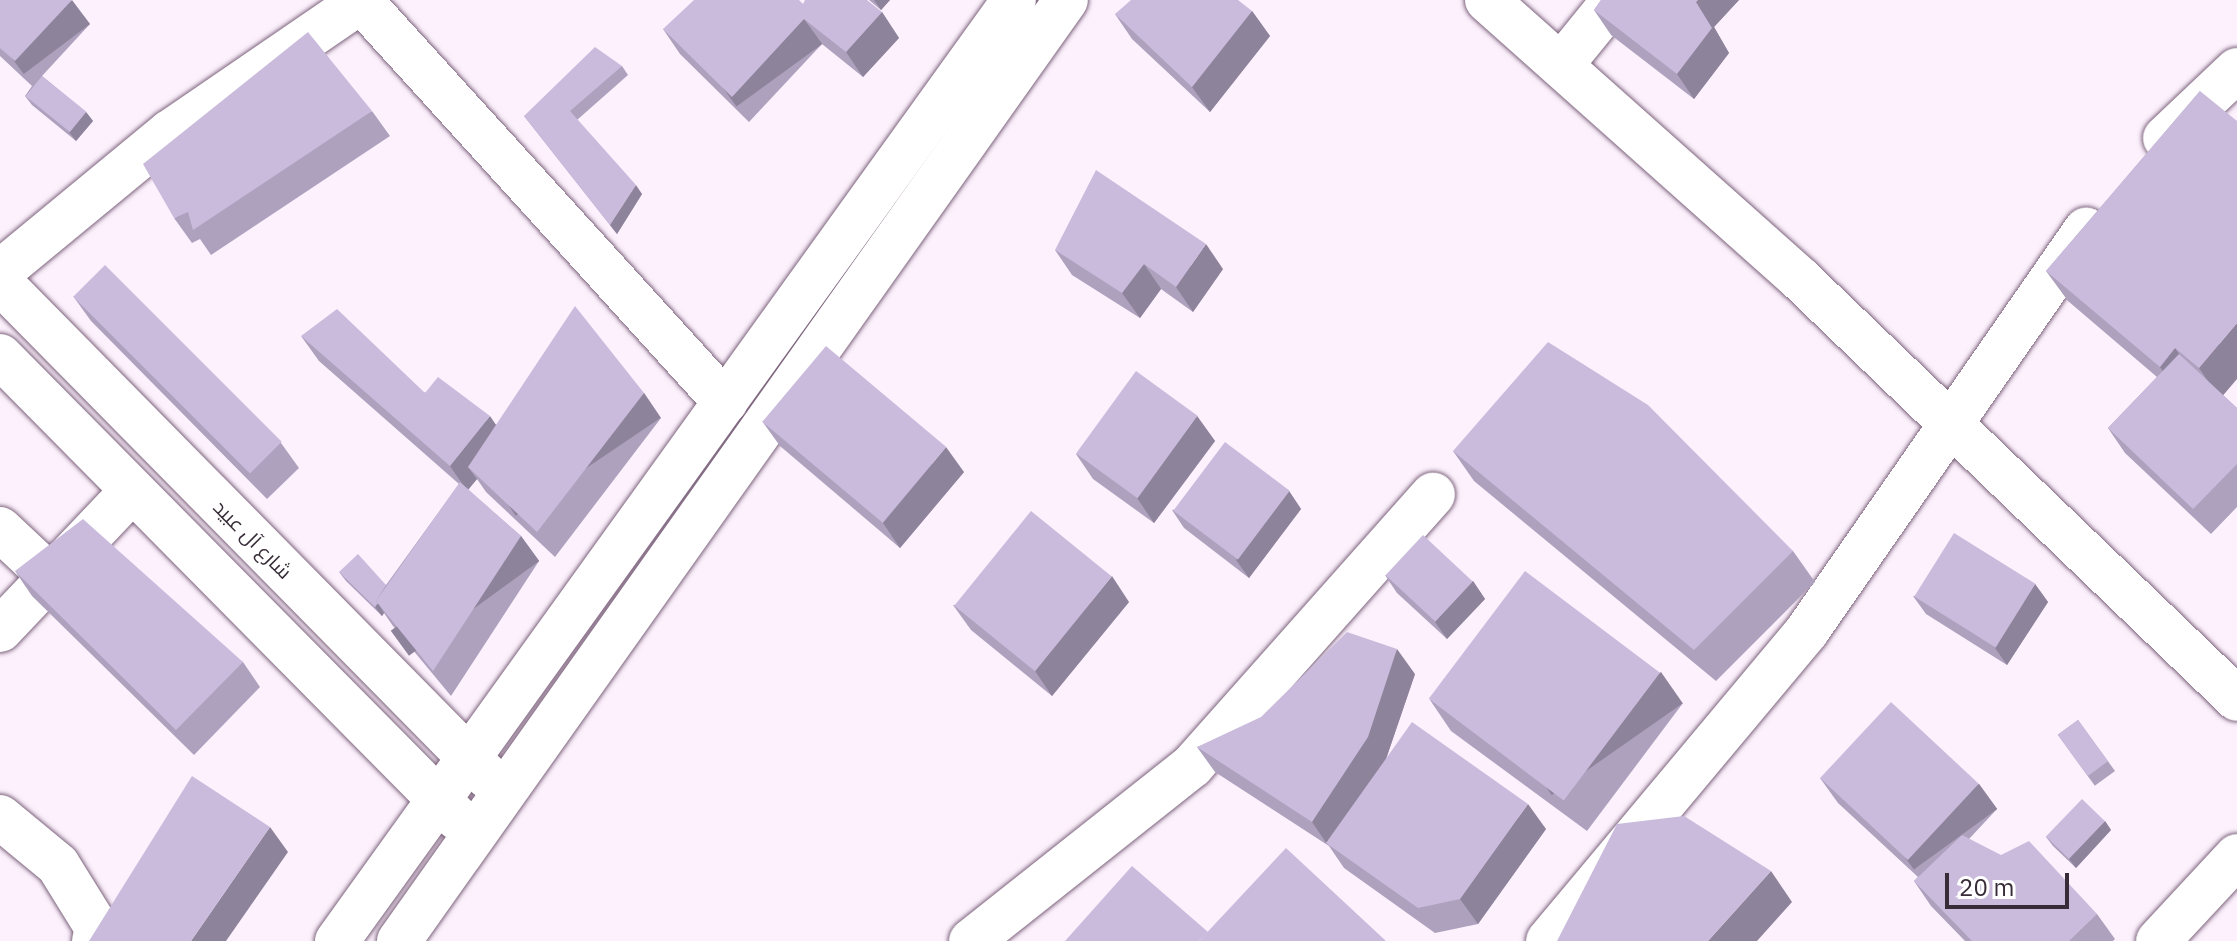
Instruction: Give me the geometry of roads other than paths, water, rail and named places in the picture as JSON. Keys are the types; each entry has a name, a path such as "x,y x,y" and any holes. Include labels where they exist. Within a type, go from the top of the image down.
{"street":[{"path":"337,941 436,799 1014,0"},
{"path":"399,941 478,836 1066,0"},
{"path":"1487,0 1800,279 1949,426 2237,699"},
{"path":"1562,64 1614,0"},
{"path":"0,272 170,132 362,1 725,402"},
{"path":"1548,941 1807,631 1949,426 2127,181 2237,70"},
{"name":"شارع آل عبيد","path":"0,282 507,795"},
{"path":"0,356 436,799 478,836"},
{"path":"0,630 132,491"},
{"path":"972,941 1192,766 1433,495"},
{"path":"0,529 50,576"},
{"path":"0,817 58,865 97,928 94,941"},
{"path":"2158,941 2237,856"}]}
